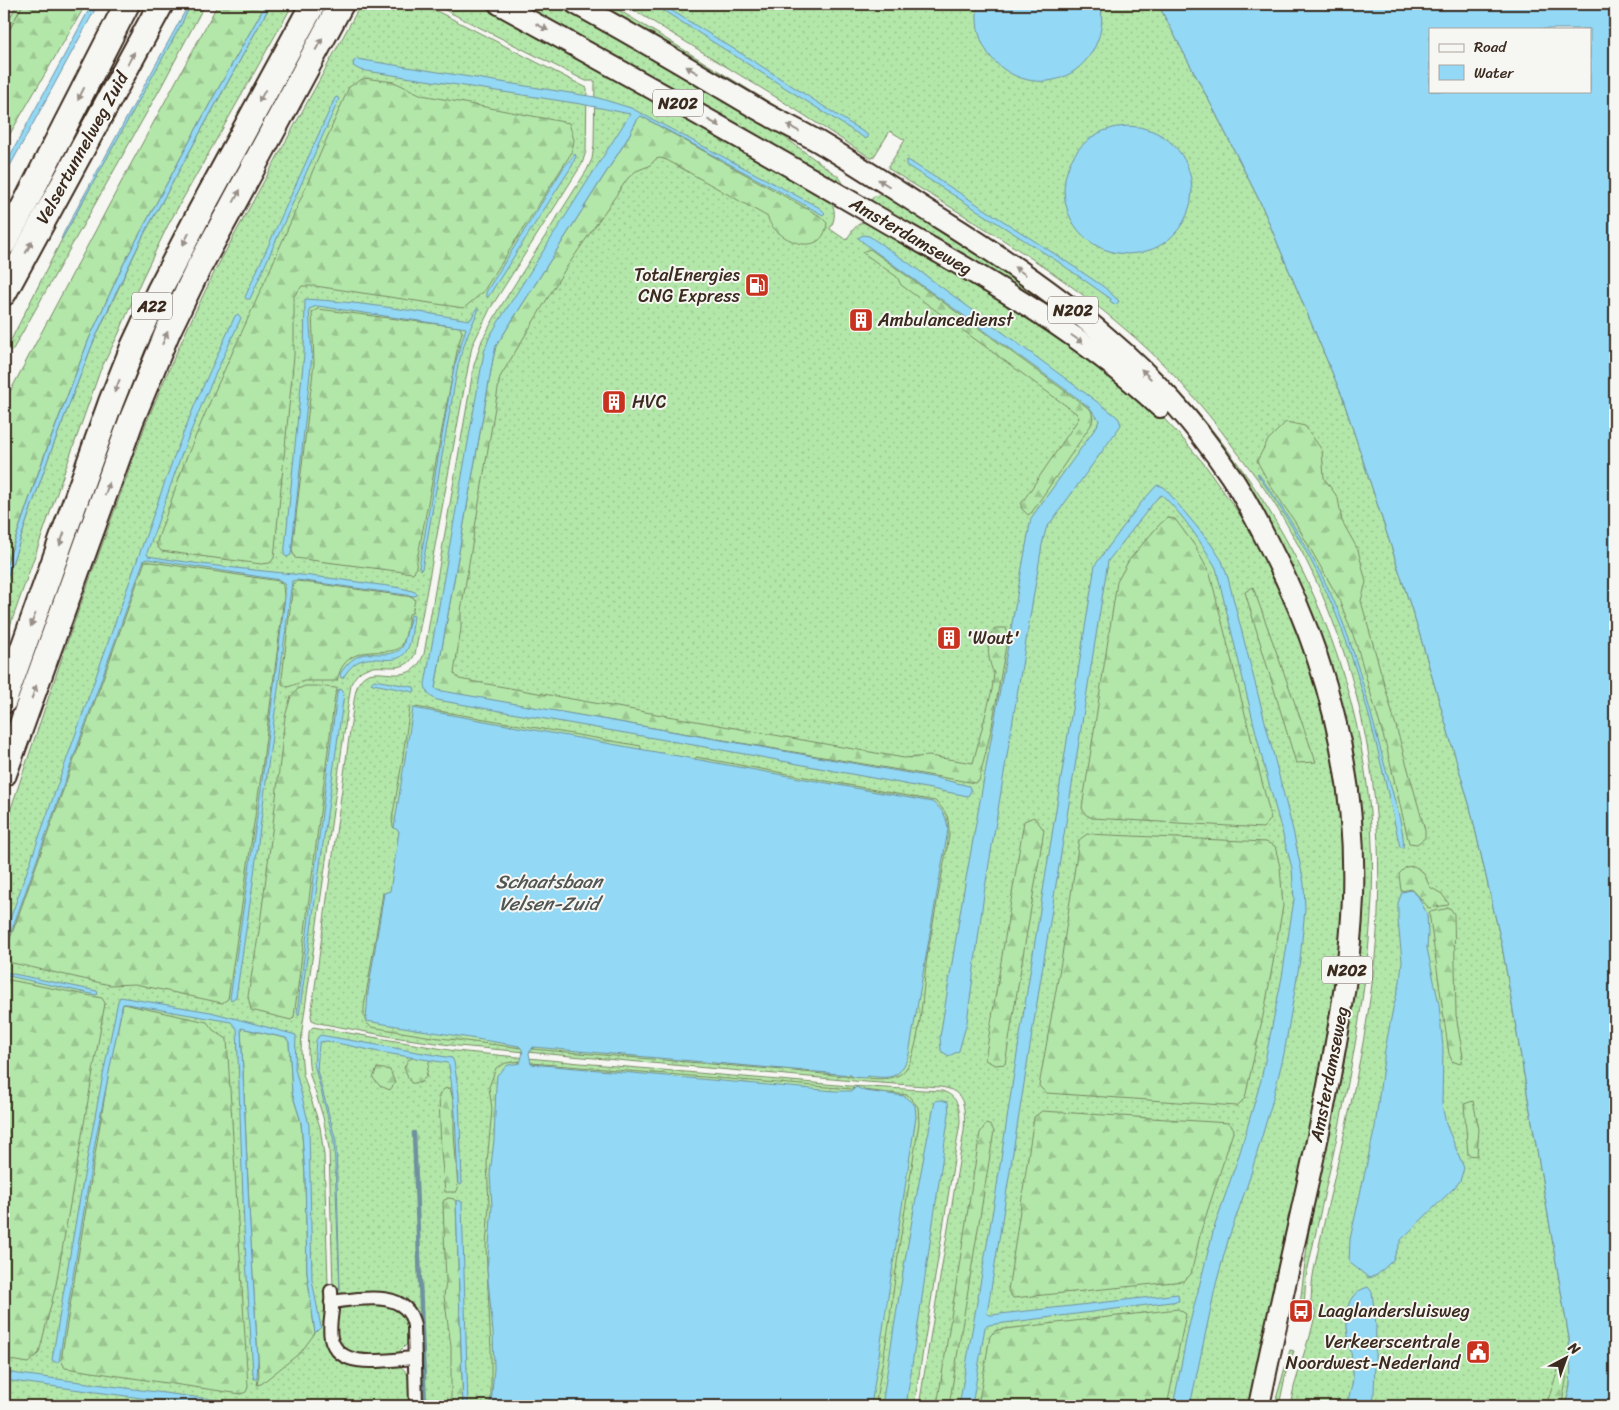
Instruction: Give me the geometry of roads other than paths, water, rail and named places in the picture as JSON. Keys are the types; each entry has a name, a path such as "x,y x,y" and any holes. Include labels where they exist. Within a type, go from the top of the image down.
{"highway":[{"name":"Velsertunnelweg Zuid","path":"4,243 127,4"},
{"name":"Velsertunnelweg Zuid","path":"4,293 161,4"},
{"name":"A22","path":"4,701 111,402 133,347 195,221 312,4"},
{"name":"A22","path":"4,782 18,737 131,421 168,331 226,217 341,4"},
{"path":"4,774 18,737"}],"main road":[{"name":"Amsterdamseweg","path":"499,4 856,204 1007,292 1072,336 1109,362 1136,385 1185,433 1207,459 1267,540"},
{"name":"Amsterdamseweg","path":"576,4 764,113 821,143 1010,264 1062,301 1125,353 1186,417 1232,477 1267,540 1305,621 1329,694 1340,739 1349,796 1353,868 1351,931 1340,1025 1313,1160 1259,1406"}],"street":[{"path":"415,1358 363,1361 349,1359 342,1355 331,1338 331,1296 390,1300 401,1304 410,1314 415,1358 416,1406"}],"water":[{"path":"92,4 98,4 4,177 4,167"},
{"path":"189,4 191,4 181,25 61,239 64,232"},
{"path":"266,4 271,4 143,236 93,343 48,459 4,587 4,572 44,457 89,339 124,263"},
{"path":"653,4 661,4 755,62 868,135 868,137 866,139"},
{"path":"978,4 1100,4 1102,23 1100,35 1092,52 1076,70 1057,79 1037,81 1017,76 999,66 986,49 978,29"},
{"path":"1158,4 1615,4 1615,1406 1564,1406 1570,1381 1569,1338 1502,946 1470,807 1419,632 1342,396 1261,204"},
{"path":"357,59 595,97 631,108 820,208 825,213 823,215 641,116 637,120 626,141 496,346 435,688 437,690 937,778 969,786 971,791 968,796 750,755 437,700 428,694 425,684 484,352 497,324 630,114 581,104 360,70 353,66 354,61"},
{"path":"337,97 339,99 250,299 246,299 245,297"},
{"path":"1128,126 1152,131 1173,145 1187,166 1192,190 1187,214 1173,235 1152,249 1128,254 1104,249 1083,235 1069,214 1064,190 1069,166 1083,145 1104,131"},
{"path":"575,154 572,166 488,297 486,296 486,292 564,167"},
{"path":"908,160 1058,256 1104,287 1119,301 1116,305 1110,301 1111,299 1057,261 906,165"},
{"path":"863,235 869,236 906,261 1115,415 1121,425 1046,529 984,894 967,1022 959,1051 949,1056 941,1051 940,1037 963,895 1031,518 1097,426 1099,420 1090,408 1080,400 858,238"},
{"path":"305,299 408,310 469,320 476,309 479,309 467,336 458,365 421,570 419,567 454,367 466,328 317,306 309,309 312,355 291,555 287,557 284,555 304,354"},
{"path":"238,314 241,318 182,453 147,553 148,556 392,586 412,591 417,593 417,595 297,580 292,581 252,890 236,997 231,1000 261,789 285,597 285,585 280,580 144,560 4,952 4,936 173,459 195,404 235,316"},
{"path":"1258,473 1298,532 1321,574 1341,617 1360,673 1401,823 1403,848 1400,847 1365,700 1342,628 1310,559"},
{"path":"1157,485 1164,487 1211,544 1222,561 1293,830 1304,883 1305,909 1300,960 1284,1054 1271,1106 1216,1284 1190,1406 1173,1406 1188,1330 1214,1228 1240,1152 1261,1080 1282,977 1294,899 1292,868 1264,766 1216,568 1192,530 1162,495 1158,497 1108,561 987,1314 1178,1294 1179,1301 989,1325 985,1327 972,1406 959,1406 996,1192 1095,565 1140,504"},
{"path":"411,615 414,616 411,638 409,646 403,655 393,659 360,661 341,678 340,674 344,668 358,656 390,654 399,650 403,646"},
{"path":"374,680 414,687 415,691 371,683"},
{"path":"339,689 344,694 299,1015 297,1013"},
{"name":"Schaatsbaan Velsen-Zuid","path":"413,708 932,802 942,811 947,821 948,830 909,1054 902,1068 894,1076 867,1076 865,1078 853,1077 851,1075 533,1047 529,1053 531,1064 835,1091 852,1091 856,1087 865,1091 904,1096 915,1105 916,1117 871,1406 491,1406 494,1368 493,1332 487,1270 492,1206 490,1174 494,1140 496,1086 497,1075 508,1065 520,1063 522,1050 519,1046 366,1021 368,992 384,893 390,891 399,831 394,828"},
{"path":"1411,890 1418,896 1427,914 1427,948 1439,1004 1443,1048 1442,1104 1446,1124 1464,1168 1460,1181 1454,1188 1401,1240 1393,1260 1377,1275 1369,1278 1349,1262 1350,1239 1375,1127 1385,1050 1400,982 1402,961 1398,903 1402,892"},
{"path":"4,972 97,991 98,994 4,975"},
{"path":"120,997 211,1012 296,1035 295,1068 309,1125 312,1280 321,1327 315,1333 307,1273 305,1175 301,1122 292,1093 289,1042 286,1038 241,1028 258,1360 257,1379 254,1379 253,1374 244,1228 237,1029 231,1022 127,1004 123,1004 122,1007 96,1138 59,1361 57,1363 52,1360 91,1135"},
{"path":"320,1035 452,1058 459,1094 461,1185 458,1183 455,1113 449,1065 447,1063 327,1041 320,1042 317,1070 336,1141 340,1291 334,1141 314,1064 316,1040"},
{"path":"935,1101 948,1102 949,1114 906,1406 882,1406 920,1177"},
{"path":"457,1200 462,1203 468,1406 463,1406"},
{"path":"1368,1287 1372,1292 1376,1326 1374,1396 1370,1406 1346,1406 1353,1374 1347,1310 1350,1300 1357,1292"},
{"path":"4,1372 233,1402 233,1406 213,1406 149,1399 4,1380"}],"waterway":[{"path":"414,1133 425,1406"}],"place":[{"name":"TotalEnergies CNG Express","path":"757,285"},
{"name":"Ambulancedienst","path":"861,320"},
{"name":"HVC","path":"614,402"},
{"name":"'Wout'","path":"949,638"},
{"name":"Laaglandersluisweg","path":"1301,1311"},
{"name":"Verkeerscentrale Noordwest-Nederland","path":"1478,1352"}]}
